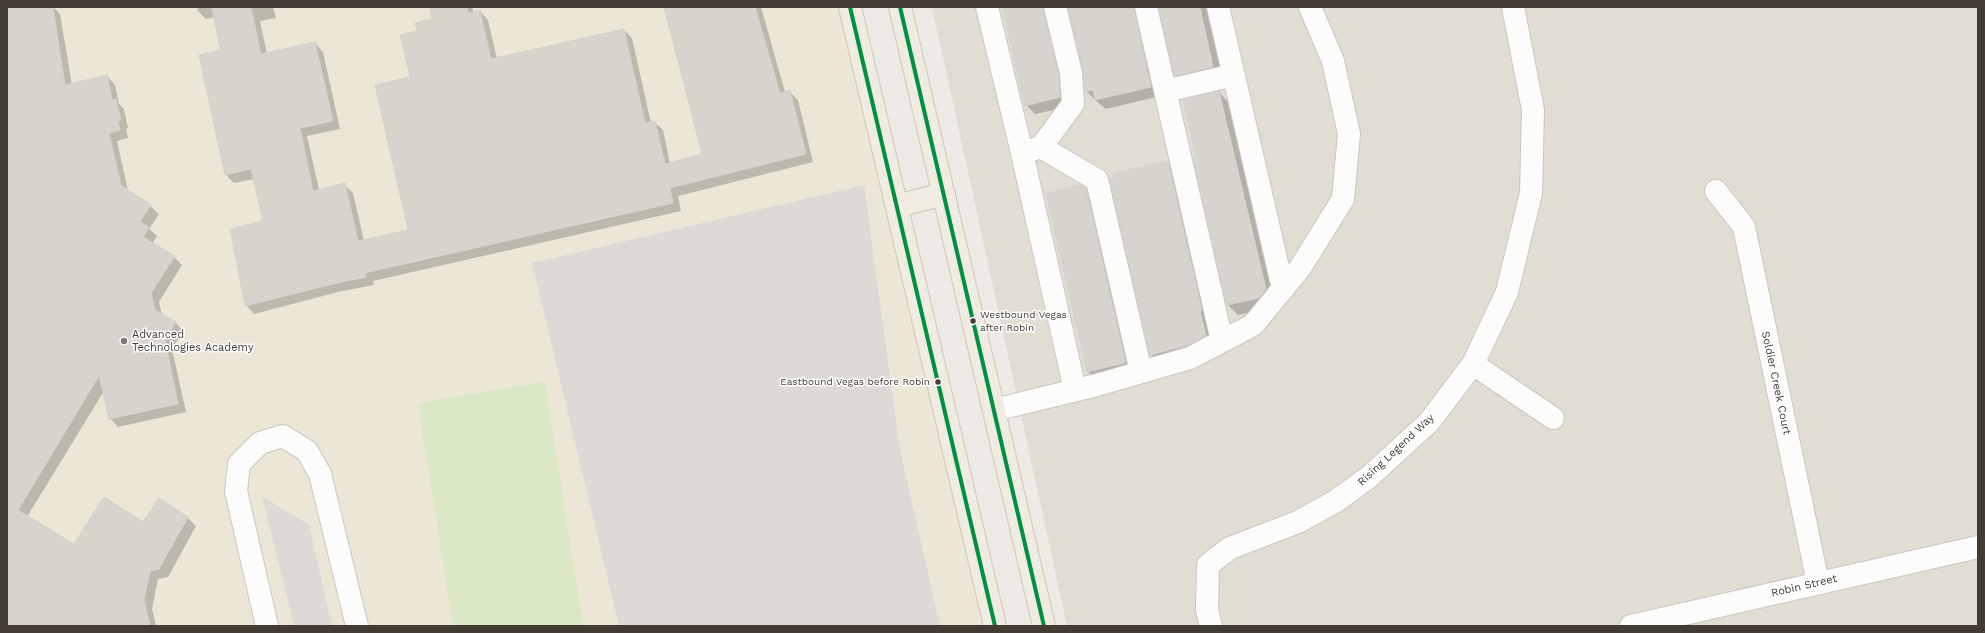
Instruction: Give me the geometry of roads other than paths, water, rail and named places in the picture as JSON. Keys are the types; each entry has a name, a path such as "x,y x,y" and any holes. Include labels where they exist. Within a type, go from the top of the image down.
{"main road":[{"path":"850,7 995,626"},
{"path":"900,7 1044,626"},
{"path":"897,206 944,194"}],"street":[{"path":"987,7 1032,150 1075,390"},
{"path":"1032,150 1073,104 1071,73 1055,7"},
{"path":"1146,7 1222,341"},
{"path":"1218,7 1283,289"},
{"path":"994,410 1075,390 1190,358 1253,325 1300,268 1343,199 1349,134 1333,61 1310,7"},
{"name":"Rising Legend Way","path":"1211,626 1207,610 1208,565 1230,548 1298,522 1336,501 1369,477 1429,422 1473,364 1507,292 1531,193 1533,110 1513,7"},
{"path":"1165,91 1234,75"},
{"path":"1032,150 1097,180 1142,372"},
{"name":"Soldier Creek Court","path":"1716,191 1744,227 1818,583"},
{"path":"1473,364 1553,418"},
{"path":"267,626 236,491 239,464 260,443 283,436 307,451 320,474 357,626"},
{"name":"Robin Street","path":"1631,626 1978,547"}],"place":[{"name":"Westbound Vegas after Robin","path":"973,321"},
{"name":"Advanced Technologies Academy","path":"124,341"},
{"name":"Eastbound Vegas before Robin","path":"938,382"}]}
